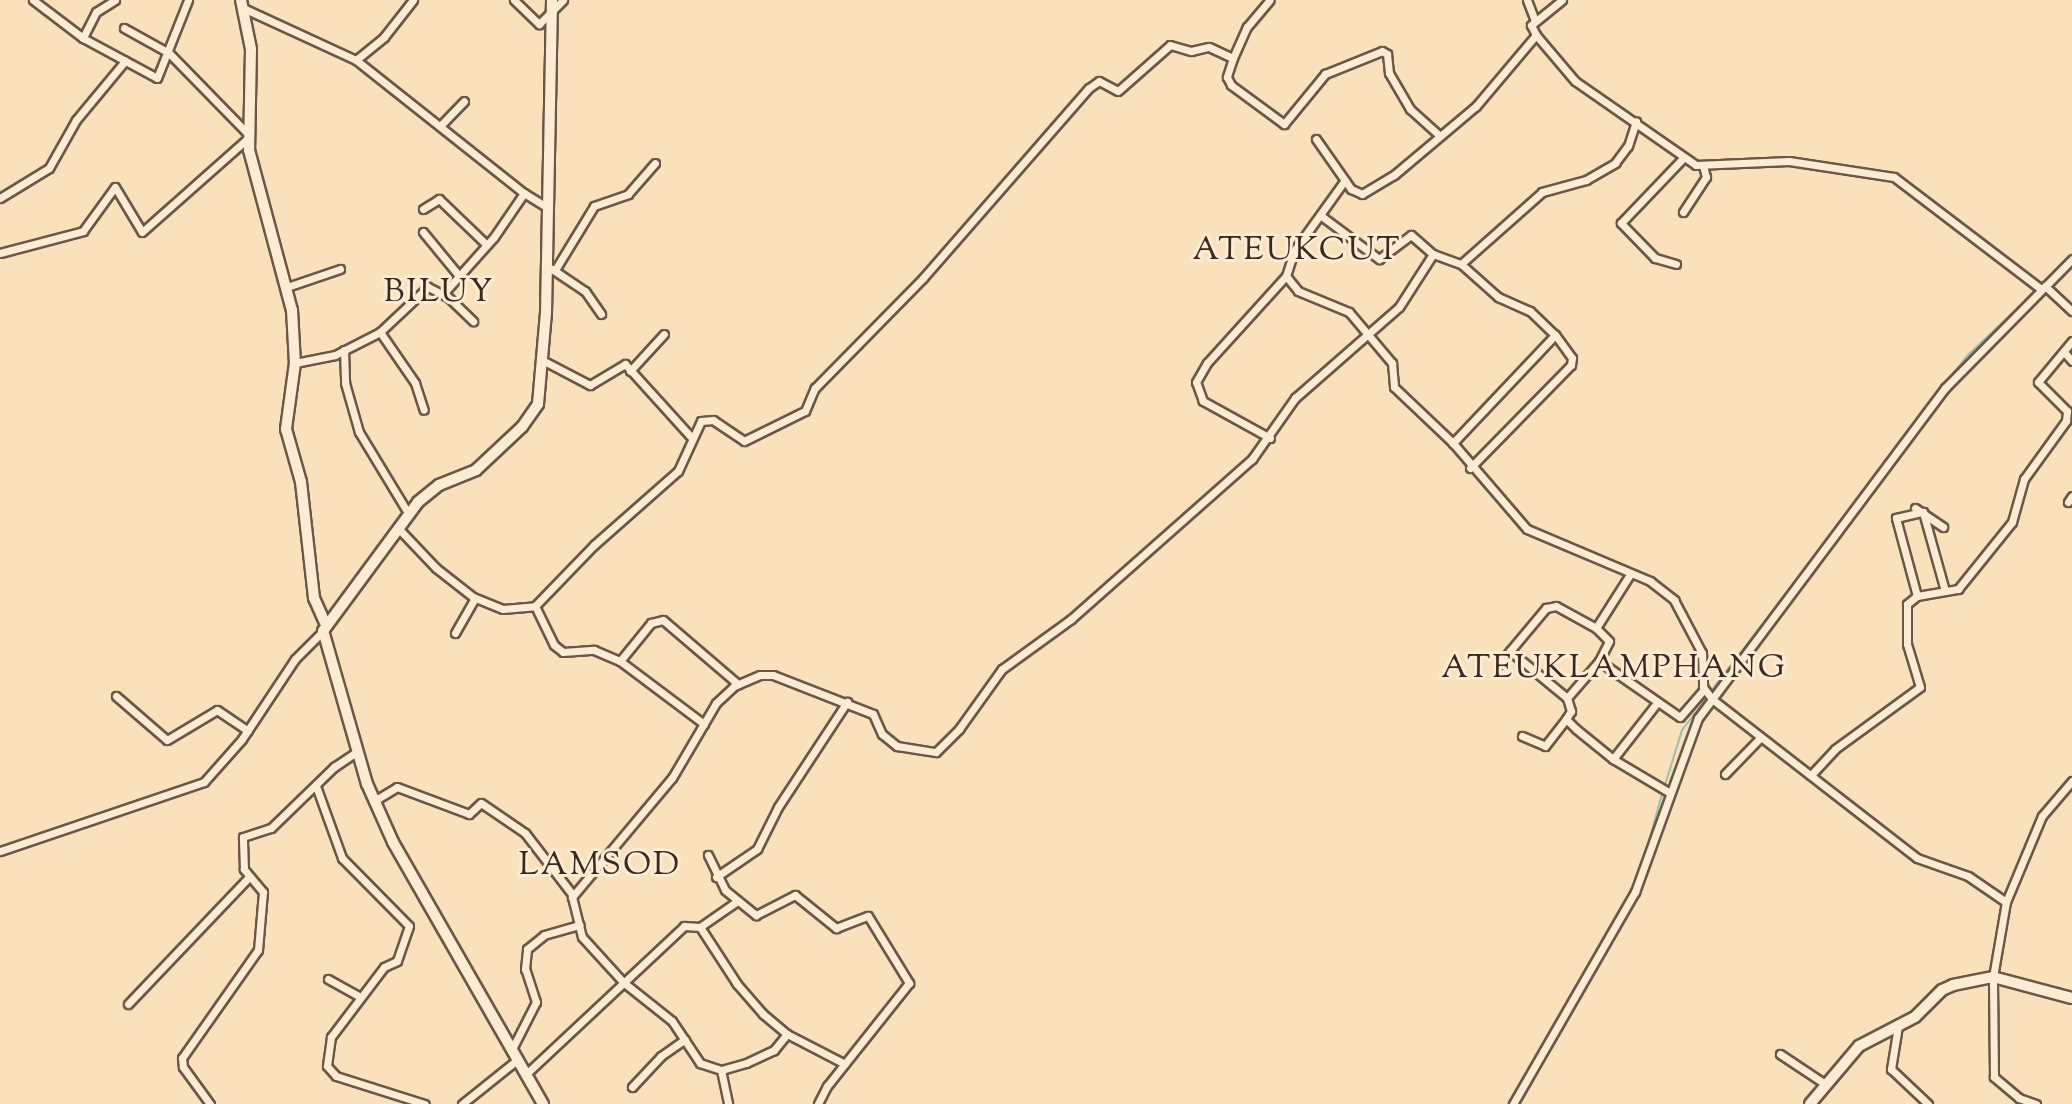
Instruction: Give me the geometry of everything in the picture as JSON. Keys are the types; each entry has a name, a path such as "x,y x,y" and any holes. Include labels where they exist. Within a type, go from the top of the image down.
{"main road":[{"path":"242,4 251,49 247,136 287,287 295,363 286,429 301,482 314,598 374,801 510,1062 524,1075 543,1104"},
{"path":"324,627 408,513 439,485 476,470 522,428 538,404 544,361 550,268 548,208 551,5"},
{"path":"1810,1104 1822,1083 1859,1046 1915,1017 1942,990 1993,977 2072,998"}],"street":[{"path":"33,0 83,38 157,78 188,0"},
{"path":"83,38 96,12 115,0"},
{"path":"356,60 384,37 413,0"},
{"path":"514,0 539,24 551,5 564,0"},
{"path":"1270,0 1247,27 1227,78 1231,85 1284,124 1325,74 1385,52 1400,93 1440,136"},
{"path":"1527,0 1535,21"},
{"path":"1562,0 1531,25 1536,35 1575,81 1684,157 1703,166 1789,162 1840,172 1886,175 1904,181 2072,312"},
{"path":"242,4 356,60 524,193 548,208"},
{"path":"0,253 83,231 115,187 142,232 247,136 169,52 124,28"},
{"path":"1317,139 1345,180 1356,193 1362,194 1394,175 1476,106 1536,35"},
{"path":"398,528 436,568 475,598 503,609 535,606 594,545 678,471 691,437 701,421 710,419 744,441 805,411 816,388 923,278 1096,82 1118,91 1176,43 1191,51 1209,47 1233,58"},
{"path":"0,198 49,168 76,120 125,61"},
{"path":"441,125 464,101"},
{"path":"1461,264 1542,192 1586,180 1615,163 1628,146 1636,121"},
{"path":"1676,264 1655,258 1621,223 1684,157"},
{"path":"601,314 585,291 550,268 594,206 628,194 656,163"},
{"path":"1683,212 1706,177 1703,166"},
{"path":"1270,438 1203,401 1196,382 1207,363 1286,276 1294,251 1345,180"},
{"path":"443,294 487,245 524,193"},
{"path":"423,209 439,199 487,245"},
{"path":"1320,215 1379,259 1407,234 1433,254 1461,264 1498,297 1530,311 1555,335 1572,358 1571,365 1473,471"},
{"path":"423,232 460,277"},
{"path":"572,894 672,778 716,703 738,684 760,675 773,676 847,702 875,716 889,742 920,753 936,752 959,729 1002,669 1071,619 1252,459 1270,438 1295,398 1399,307 1433,254"},
{"path":"1599,661 1656,704 1683,717 1708,694 1945,388 2072,259"},
{"path":"287,287 340,269"},
{"path":"1286,276 1298,290 1343,307 1370,334 1396,371 1394,387 1453,443 1473,471 1535,535 1629,576 1650,581 1681,608 1702,653 1708,694 1665,791 1635,892 1513,1104"},
{"path":"295,363 344,350 380,332 429,287 443,294 473,321"},
{"path":"380,332 415,383 424,410"},
{"path":"630,371 664,334"},
{"path":"1453,443 1555,335"},
{"path":"1811,775 1835,749 1920,687 1904,613 1917,596 1958,589 2002,538 2012,522 2024,479 2066,421 2067,411 2038,382 2072,341"},
{"path":"344,350 345,383 359,432 408,513"},
{"path":"2064,352 2072,361"},
{"path":"544,361 590,385 622,363 691,437"},
{"path":"1914,508 1943,527"},
{"path":"1923,513 1945,591"},
{"path":"1917,596 1896,518 1923,513"},
{"path":"1596,628 1629,576"},
{"path":"456,633 475,598"},
{"path":"535,606 554,645 563,652 594,650 620,661 704,724"},
{"path":"1499,664 1550,606 1596,628 1609,641 1599,661 1567,698"},
{"path":"620,661 651,623 663,620 738,684"},
{"path":"0,851 196,786 212,776 248,730 295,659 324,627"},
{"path":"1510,651 1567,698 1571,711 1545,746 1522,736"},
{"path":"1708,694 1760,738 1917,858 1968,876 2006,902"},
{"path":"116,696 167,740 217,710 248,730"},
{"path":"716,877 757,849 778,807 847,702"},
{"path":"1614,759 1656,704"},
{"path":"1566,719 1614,759 1665,791"},
{"path":"1724,774 1760,738"},
{"path":"210,1104 183,1067 182,1058 257,950 263,892 249,877 241,849 243,837 271,828 358,751"},
{"path":"2036,1104 2017,1101 1994,1077 1993,977 2006,902 2042,816 2072,781"},
{"path":"316,786 342,858 409,926 397,961 384,967 331,1037 327,1066 336,1076 425,1104"},
{"path":"374,801 397,787 469,814 481,803 525,833 572,894 582,937 624,983 672,1021 685,1039 693,1058 721,1070 763,1057 787,1034"},
{"path":"708,855 716,877 736,902 756,915 778,900 795,895 836,928 865,915 872,919 908,986 845,1063 818,1104"},
{"path":"128,1004 249,877"},
{"path":"524,1075 684,926 700,927 736,902"},
{"path":"462,1104 510,1062 536,1002 526,969 527,949 544,935 580,925"},
{"path":"700,927 744,993 787,1034 845,1063"},
{"path":"328,979 360,997"},
{"path":"1898,1026 1891,1069 1928,1104"},
{"path":"632,1087 661,1056 685,1039"},
{"path":"1780,1054 1822,1083"},
{"path":"721,1070 728,1104"}],"waterway":[{"path":"1923,411 1967,356 2032,294"},
{"path":"1711,691 1834,531"},
{"path":"1665,785 1682,730 1704,702"},
{"path":"1645,855 1662,794"},
{"path":"1508,1104 1555,1024"}],"district":[{"name":"ATEUKCUT","path":"1297,252"},
{"name":"BILUY","path":"439,294"},
{"name":"ATEUKLAMPHANG","path":"1614,670"},
{"name":"LAMSOD","path":"600,867"}]}
